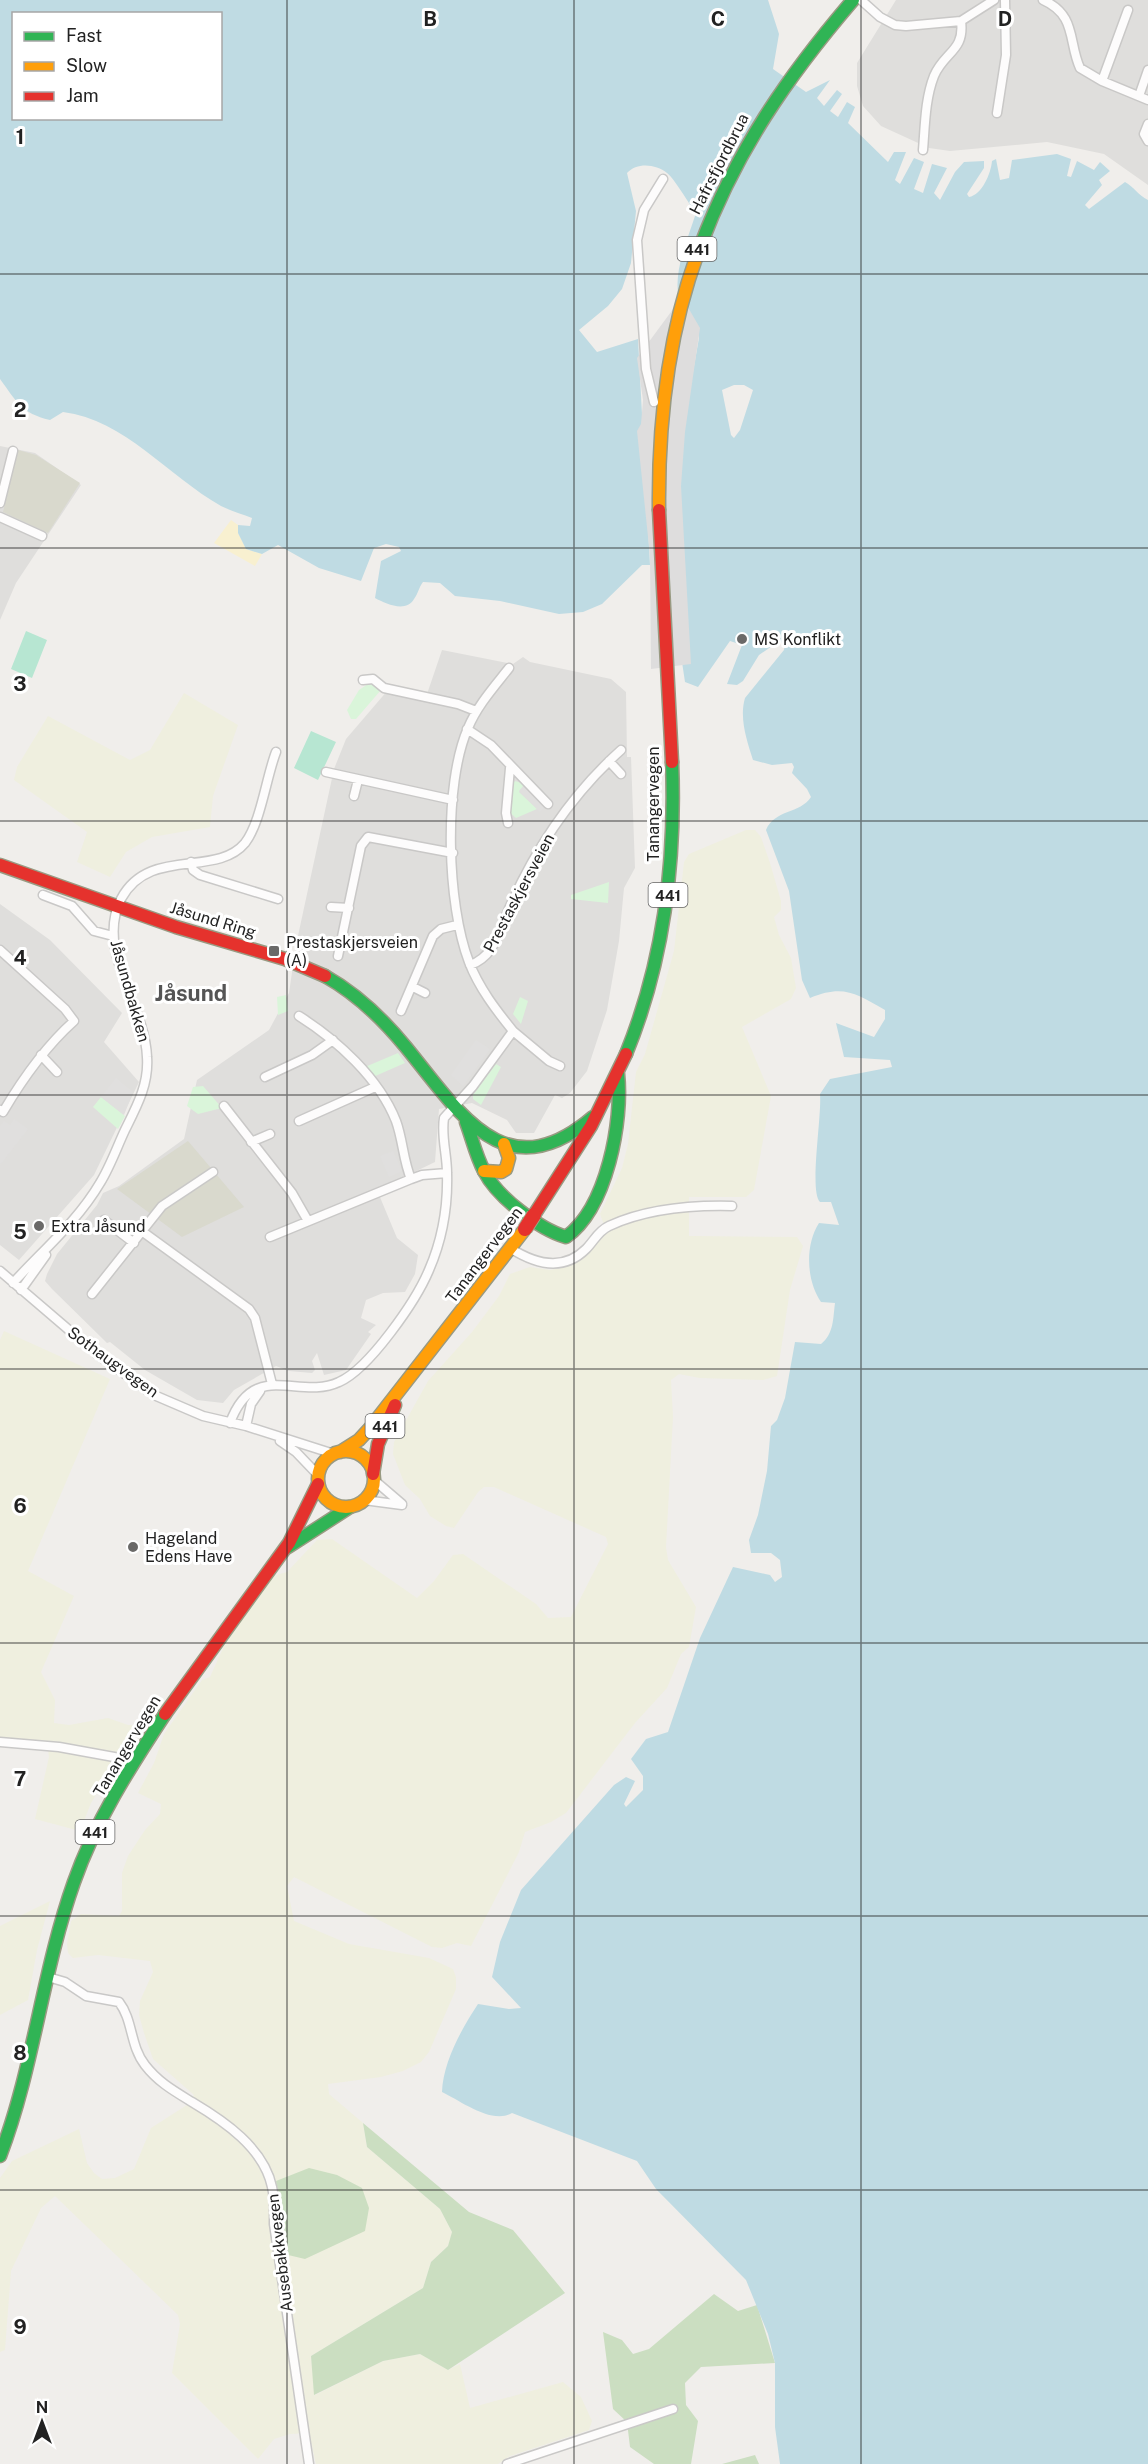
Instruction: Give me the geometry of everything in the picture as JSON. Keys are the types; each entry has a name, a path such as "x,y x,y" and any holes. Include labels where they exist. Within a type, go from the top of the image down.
{"main road":[{"name":"Hafrsfjordbrua","path":"673,334 689,273 717,201 760,120 807,54 854,1"},
{"name":"Tanangervegen","path":"337,1453 365,1434 407,1382 525,1229 570,1164 601,1111 618,1074 652,981 669,887 672,792 658,477 662,404 673,334"},
{"name":"Jåsund Ring","path":"0,865 118,908 290,960 327,977 359,998 385,1023 453,1107 466,1121 490,1139 504,1144 532,1148 557,1143 577,1132 601,1111"},
{"name":"Jåsund Ring","path":"466,1121 484,1171 511,1204 556,1236 571,1236 583,1220 612,1153 620,1088 618,1074"},
{"path":"484,1171 501,1172 506,1169 509,1158 504,1144"},
{"name":"Tanangervegen","path":"374,1477 375,1457 384,1427 407,1382"},
{"name":"441","path":"318,1480 325,1460 337,1453 357,1454 365,1458 374,1477 370,1492 364,1500 350,1506"},
{"name":"Tanangervegen","path":"0,2156 22,2097 60,1922 80,1865 136,1761 200,1662 284,1550 311,1506 318,1480"},
{"path":"318,1480 321,1492 333,1504 350,1506"},
{"name":"Tanangervegen","path":"284,1550 350,1506"}],"street":[{"path":"854,1 895,25 918,26 961,21 994,0"},
{"path":"997,113 1006,55 1005,0"},
{"path":"1043,0 1060,13 1071,27 1080,68 1102,81 1148,100"},
{"path":"1102,81 1128,10"},
{"path":"923,150 934,77 943,59 958,47 961,40 961,21"},
{"path":"1139,96 1148,70"},
{"path":"1148,124 1144,134 1148,141"},
{"path":"654,402 646,369 638,240 644,210 663,179"},
{"path":"0,503 14,451"},
{"path":"0,517 42,536"},
{"name":"Prestaskjersveien","path":"509,668 476,711 467,729 453,800 457,925 470,965 484,992 513,1031 549,1061 560,1066"},
{"path":"363,680 373,678 384,687 458,704 476,711"},
{"path":"467,729 491,745 510,768 548,804"},
{"name":"Prestaskjersveien","path":"470,965 487,956 517,890 548,836 573,799 621,750"},
{"name":"Jåsundbakken","path":"21,1290 32,1279 51,1247 100,1183 136,1108 146,1081 147,1045 113,936 118,908 126,891 145,874 162,868 229,855 244,844 252,828 276,752"},
{"path":"609,761 621,774"},
{"path":"508,823 506,813 510,768"},
{"path":"327,772 453,800"},
{"path":"354,796 358,780"},
{"path":"338,956 350,908 361,846 368,837 453,853"},
{"path":"191,862 193,870 200,875 278,899"},
{"path":"43,895 72,906 94,931 113,936"},
{"path":"331,907 350,908"},
{"path":"401,1011 435,933 441,928 457,925"},
{"path":"0,950 65,1009 74,1021 41,1055 22,1080 3,1112 0,1110"},
{"path":"413,987 425,993"},
{"path":"299,1016 333,1040 375,1087 397,1124 403,1160 411,1179"},
{"path":"230,1423 236,1408 244,1398 272,1384 324,1387 337,1383 358,1369 400,1319 429,1271 444,1217 447,1173 443,1125 448,1112 473,1086 513,1031"},
{"path":"265,1077 312,1055 333,1040"},
{"path":"41,1055 57,1072"},
{"path":"299,1121 375,1087"},
{"path":"224,1106 292,1193 308,1221"},
{"path":"251,1142 270,1134"},
{"path":"92,1294 162,1206 213,1172"},
{"path":"270,1237 411,1179 447,1173"},
{"path":"510,1248 539,1263 563,1262 579,1254 609,1226 681,1207 732,1206"},
{"path":"104,1220 134,1243"},
{"path":"143,1232 249,1309 255,1318 272,1384"},
{"name":"Jåsundbakken","path":"13,1283 51,1247"},
{"name":"Sothaugvegen","path":"0,1271 98,1354 154,1395 203,1416 246,1426 274,1437 337,1453"},
{"path":"246,1426 252,1404 262,1388"},
{"name":"Sothaugvegen","path":"274,1437 296,1452 318,1480"},
{"path":"364,1500 402,1505 374,1477"},
{"path":"0,1742 58,1747 136,1761"},
{"name":"Ausebakkvegen","path":"48,1977 65,1982 86,1996 119,2002 124,2009 133,2046 144,2064 162,2083 239,2135 267,2172 272,2185 276,2235 309,2464"},
{"path":"507,2464 673,2409"}],"shaded area":[{"path":"896,0 1148,0 1148,185 1104,154 1047,142 950,151 929,148 881,126 863,106 857,86 857,63"},
{"path":"0,446 35,453 81,485 16,583 0,620"},
{"path":"18,450 36,455 80,483 48,533 3,512"},
{"path":"442,650 513,664 523,657 530,662 611,679 626,692 627,757 631,757 635,868 624,888 619,941 607,1010 587,1071 570,1093 562,1098 555,1095 534,1133 516,1133 507,1120 472,1103 439,1109 435,1162 377,1190 397,1238 418,1255 415,1274 405,1292 383,1293 366,1300 361,1318 376,1325 368,1332 371,1334 346,1370 324,1375 317,1353 312,1361 315,1370 312,1373 289,1371 276,1366 234,1390 223,1403 197,1400 145,1370 110,1342 107,1343 45,1281 47,1274 57,1254 97,1205 103,1193 119,1186 184,1139 197,1080 269,1030 289,993 296,945 334,769 346,739 388,690 426,697"},
{"path":"525,784 546,806 540,812 519,791"},
{"path":"0,904 50,940 122,1013 104,1042 139,1082 94,1175 19,1260 0,1245"},
{"path":"476,1040 490,1049 463,1086 451,1075"},
{"path":"116,1078 133,1092 124,1115 101,1097"},
{"path":"14,1119 28,1129 0,1165 0,1126 4,1121 10,1125"},
{"path":"188,1141 244,1207 182,1237 117,1189"},
{"path":"393,1151 402,1171 389,1177 380,1156"}],"green space":[{"path":"26,631 47,640 32,678 11,669"},
{"path":"371,682 381,690 356,719 351,719 347,710 359,690"},
{"path":"184,693 238,725 213,796 210,827 152,837 126,852 110,877 77,862 87,832 14,780 17,767 48,716 130,760 150,750"},
{"path":"311,731 336,742 318,780 294,768"},
{"path":"515,781 525,784 519,792 537,809 516,818 509,812 511,786"},
{"path":"746,830 755,830 761,837 770,863 781,901 781,910 774,917 779,935 791,958 796,988 791,999 742,1027 771,1096 754,1190 746,1197 689,1197 689,1236 797,1237 803,1246 790,1290 777,1376 763,1380 700,1378 679,1374 671,1380 673,1417 666,1547 668,1560 696,1607 689,1647 681,1654 667,1688 635,1723 566,1813 551,1822 525,1832 519,1852 471,1946 457,1943 442,1948 432,1947 294,1877 287,1886 294,1921 349,1944 429,1958 453,1969 456,1977 456,1989 429,2052 421,2062 403,2071 381,2077 328,2084 329,2094 363,2123 367,2147 440,2209 452,2232 448,2246 431,2262 423,2288 311,2356 315,2395 383,2361 420,2354 448,2370 460,2364 470,2408 563,2382 581,2397 592,2421 589,2430 510,2456 498,2464 316,2464 309,2433 290,2434 274,2439 258,2459 172,2373 180,2324 178,2315 55,2196 41,2208 11,2271 5,2350 0,2352 0,2178 12,2161 79,2129 87,2163 94,2173 102,2179 115,2178 134,2169 151,2128 187,2105 194,2095 153,2059 144,2033 139,2015 140,2001 153,1972 150,1961 98,1955 73,1958 68,1953 67,1944 71,1921 81,1914 119,1916 122,1911 122,1873 128,1856 145,1830 160,1814 161,1804 138,1793 154,1763 164,1734 202,1680 210,1677 224,1646 273,1576 287,1572 317,1540 332,1539 417,1598 434,1581 453,1555 463,1554 536,1604 548,1618 571,1617 608,1544 606,1537 494,1487 484,1487 478,1492 454,1528 446,1526 430,1516 420,1499 405,1485 393,1454 394,1442 428,1381 472,1332 499,1296 510,1274 530,1267 550,1270 566,1267 582,1259 607,1233 600,1214 622,1168 628,1144 636,1072 645,1054 674,951 684,862 689,854"},
{"path":"609,882 608,903 571,899 571,895"},
{"path":"286,995 288,1011 278,1015 277,997"},
{"path":"520,997 528,1001 521,1024 513,1014"},
{"path":"398,1053 405,1063 373,1077 365,1067"},
{"path":"496,1064 501,1067 481,1105 473,1099 473,1095"},
{"path":"203,1086 222,1108 198,1114 187,1106 193,1087"},
{"path":"101,1097 125,1116 118,1129 93,1107"},
{"path":"4,1331 110,1379 28,1571 74,1596 41,1672 55,1700 54,1723 69,1725 108,1718 128,1725 140,1725 91,1803 80,1831 35,1819 49,1757 47,1742 0,1737 0,1340"},
{"path":"50,1901 37,1950 28,2000 0,2015 0,1926"},
{"path":"363,2123 469,2212 513,2230 565,2293 448,2370 420,2354 383,2361 314,2395 311,2356 423,2288 431,2262 448,2246 452,2232 440,2209 367,2147"},
{"path":"309,2168 337,2175 362,2188 369,2208 365,2231 305,2259 284,2254 276,2181"},
{"path":"714,2294 738,2311 757,2305 775,2363 701,2367 685,2383 686,2405 698,2421 691,2464 654,2464 630,2447 627,2422 613,2409 603,2332 622,2340 633,2354 649,2349"},
{"path":"755,2455 759,2464 722,2464"}],"sand":[{"path":"231,520 238,525 238,533 246,549 262,554 255,566 214,543"}],"water":[{"path":"0,0 768,0 779,34 773,69 806,92 830,80 817,98 824,106 837,90 842,94 830,111 838,117 847,102 855,107 848,123 888,162 894,152 906,152 895,180 900,184 914,158 924,162 914,189 923,193 932,164 947,168 934,193 940,200 955,172 964,162 984,161 984,168 967,194 969,197 982,188 988,177 992,161 996,159 1000,180 1009,178 1012,160 1057,154 1071,159 1067,176 1071,177 1077,161 1094,170 1100,162 1110,171 1099,180 1102,185 1085,205 1089,209 1125,182 1148,200 1148,2464 780,2464 775,2427 775,2363 768,2334 746,2280 656,2189 637,2161 512,2113 504,2116 486,2114 442,2092 450,2057 460,2034 478,2004 509,2009 521,2008 492,1977 500,1942 521,1890 614,1785 626,1777 635,1781 624,1804 626,1807 643,1790 643,1776 631,1759 646,1739 668,1732 700,1638 733,1567 770,1575 775,1582 782,1577 780,1560 771,1553 751,1553 749,1540 758,1515 767,1471 771,1426 777,1420 785,1398 795,1342 821,1344 831,1331 833,1320 835,1303 821,1302 812,1283 809,1262 811,1242 819,1223 839,1225 831,1202 820,1202 817,1195 820,1094 830,1079 892,1067 890,1060 844,1057 836,1023 874,1037 885,1019 885,1010 857,995 841,991 810,998 802,980 789,891 766,830 775,818 801,806 811,797 807,789 792,773 794,767 792,763 772,765 753,760 744,729 743,713 745,698 784,650 785,643 778,642 759,655 743,681 737,685 727,684 742,645 730,641 698,687 685,682 682,662 674,479 699,338 697,325 686,314 680,301 678,272 696,213 674,180 663,170 652,166 641,166 627,173 636,211 631,263 622,289 608,306 579,330 597,352 638,339 650,565 642,565 602,604 583,612 559,614 500,601 455,596 440,583 423,582 415,597 406,606 390,605 375,598 381,561 401,551 399,547 386,544 374,548 361,581 319,568 278,545 262,554 246,549 238,533 238,525 250,526 252,518 221,506 126,437 106,426 85,417 63,412 50,420 40,417 20,406 0,379","holes":["734,385 744,385 753,390 740,430 734,438 731,435 722,390"]}],"pier":[{"path":"682,297 700,328 685,432 681,486 691,664 651,669 650,556 637,431 641,424 643,400 637,358"}],"traffic: fast":[{"path":"700,247 730,179 765,116 806,58 853,0"},
{"path":"626,1054 650,983 665,911 672,837 672,762"},
{"path":"325,976 348,991 378,1016 464,1117 486,1134 508,1145 534,1147 562,1138 593,1117"},
{"path":"466,1122 481,1165 498,1191 520,1211 544,1227 566,1237 580,1224 602,1185 615,1139 618,1115 618,1074"},
{"path":"288,1547 350,1507"},
{"path":"0,2156 12,2122 54,1950 74,1882 103,1816 165,1714"}],"traffic: slow":[{"path":"659,510 660,443 667,376 680,311 700,247"},
{"path":"484,1171 501,1172 506,1169 509,1158 504,1144"},
{"path":"340,1452 359,1440 370,1428 525,1229"},
{"path":"346,1451 357,1453 366,1459 372,1468 374,1479 372,1490 366,1499 357,1505 346,1507 335,1505 326,1499 320,1490 318,1479 320,1468 326,1459 335,1453 346,1451"}],"traffic: jam":[{"path":"659,510 672,762"},
{"path":"0,865 176,927 285,959 325,976"},
{"path":"534,1215 591,1126 626,1054"},
{"path":"525,1229 534,1215"},
{"path":"373,1474 378,1444 395,1405"},
{"path":"165,1714 289,1543 318,1484"}],"place":[{"name":"MS Konflikt","path":"742,639"},
{"name":"Prestaskjersveien (A)","path":"274,951"},
{"name":"Extra Jåsund","path":"39,1226"},
{"name":"Hageland Edens Have","path":"133,1547"}],"district":[{"name":"Jåsund","path":"191,993"}]}
